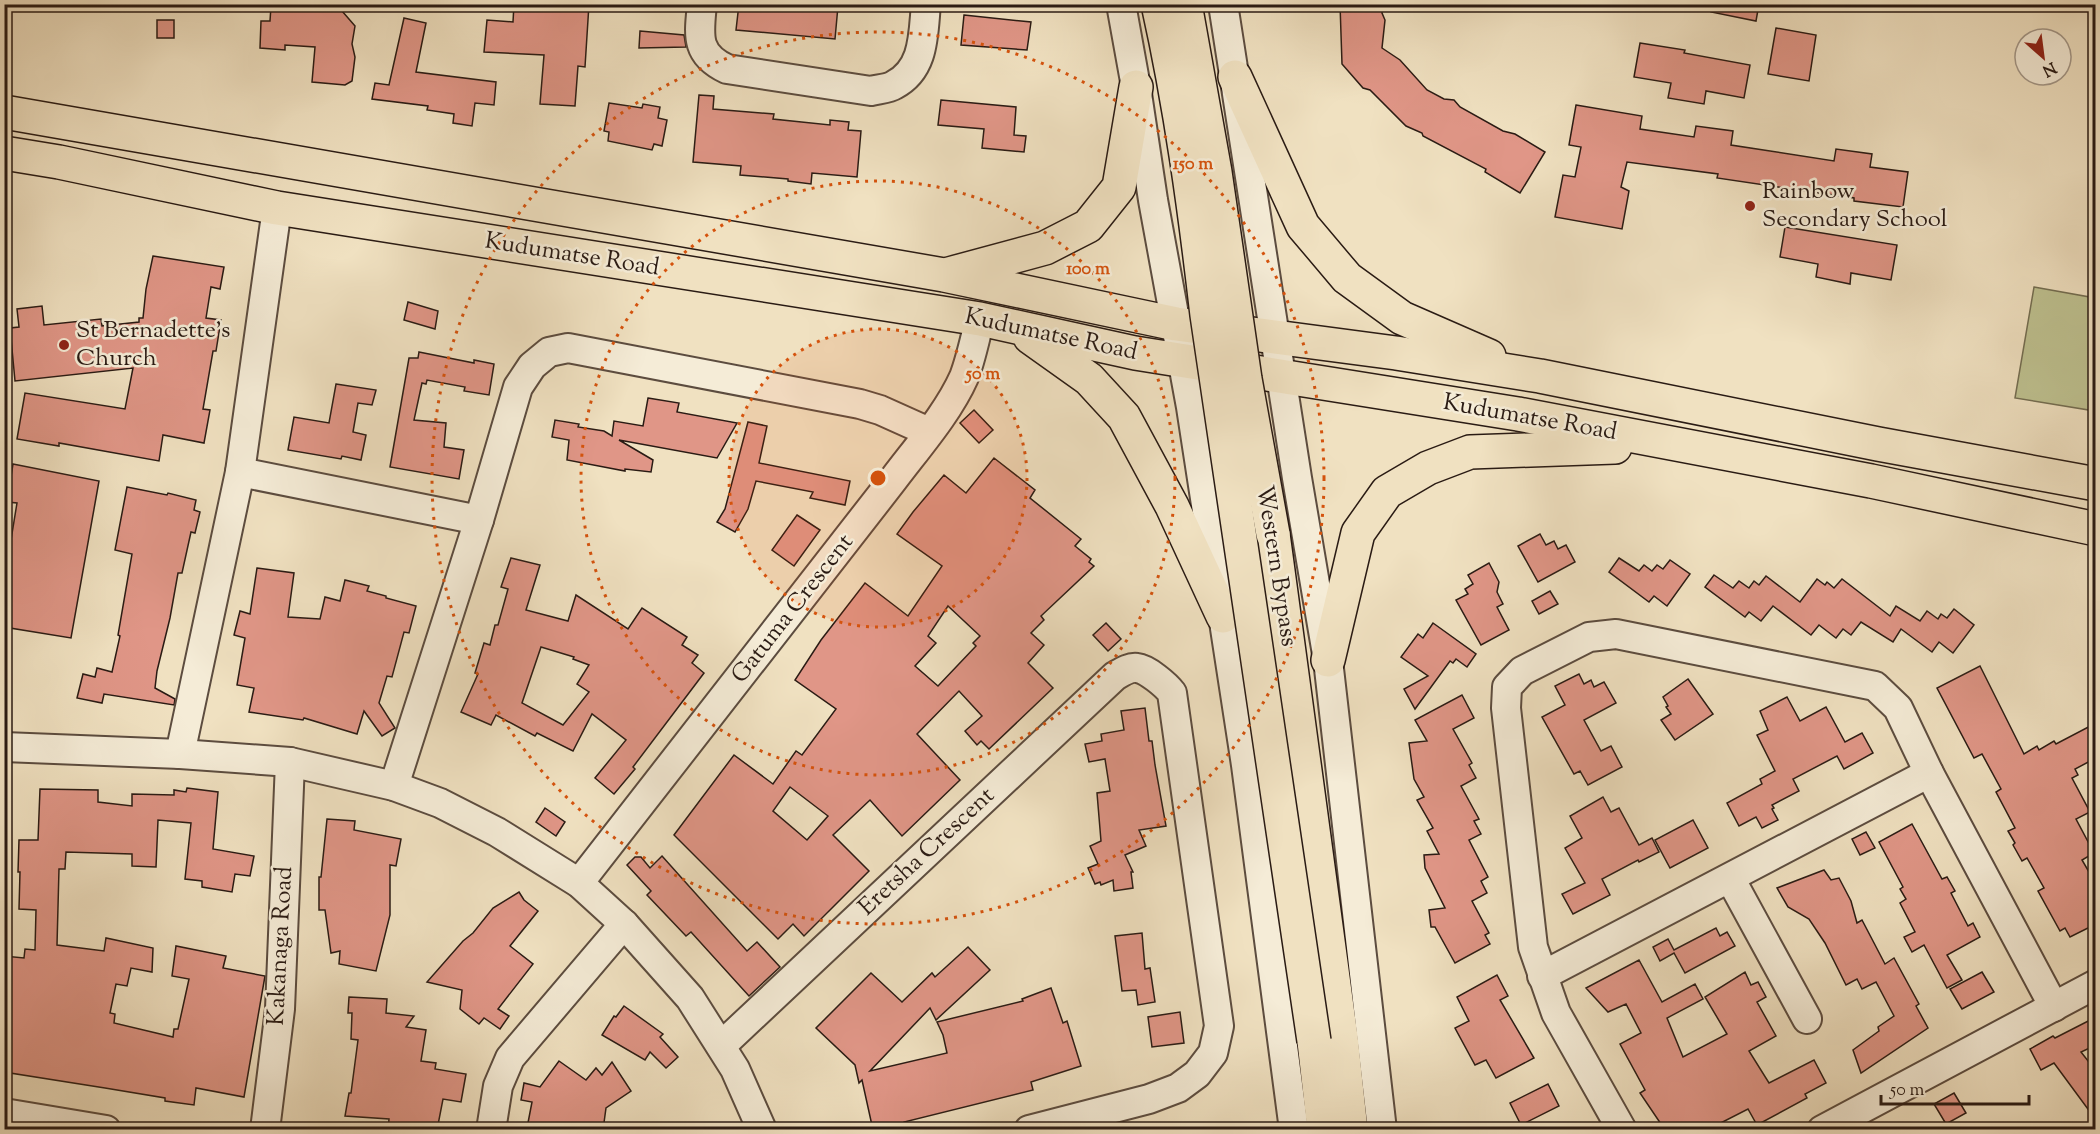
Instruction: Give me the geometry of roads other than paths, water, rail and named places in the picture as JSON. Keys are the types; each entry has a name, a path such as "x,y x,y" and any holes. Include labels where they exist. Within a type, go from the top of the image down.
{"main road":[{"name":"Western Bypass","path":"1158,4 1172,72 1195,211 1206,315 1314,1041 1324,1130"},
{"name":"Western Bypass","path":"1185,4 1215,172 1245,379 1273,534 1338,1014 1351,1130"},
{"path":"1235,77 1303,226 1347,278 1402,318 1540,376"},
{"path":"944,275 1045,248 1088,226 1119,186 1136,87"},
{"name":"Kudumatse Road","path":"4,112 944,275 1176,324 1396,353 1540,376 1878,444 2096,484"},
{"name":"Kudumatse Road","path":"4,153 59,162 277,208 980,319 1056,338 1183,362 1518,414 1871,481 2096,529"},
{"path":"4,172 26,165 59,162"},
{"path":"1016,327 1089,378 1124,417 1172,506 1223,616"},
{"path":"1328,660 1358,533 1387,492 1428,468 1470,452 1677,446"}],"street":[{"path":"702,4 699,31 703,50 712,62 727,69 871,91 894,86 911,71 922,50 926,4"},
{"path":"1121,4 1153,200 1183,362 1246,765 1294,1130"},
{"path":"1223,4 1328,660 1382,1130"},
{"path":"1153,200 1176,238 1189,245 1209,244 1229,234 1237,218 1250,177"},
{"path":"180,754 240,472 277,208"},
{"name":"Gatuma Crescent","path":"579,883 893,480 954,396 964,376 980,319"},
{"path":"394,786 479,520 518,387 532,366 549,352 568,348 860,404 880,410 928,432"},
{"path":"1202,482 1207,463 1221,450 1249,441 1274,450 1298,478"},
{"path":"240,472 479,520"},
{"path":"1622,1130 1556,1013 1533,947 1506,708 1507,687 1522,671 1589,637 1616,634 1875,686 1898,708 1929,773 2054,1007"},
{"name":"Eretsha Crescent","path":"721,1046 1115,676 1128,669 1140,668 1166,686 1172,693 1219,1026 1213,1053 1197,1074 1178,1088 1149,1099 1029,1130"},
{"path":"4,747 180,754 290,762 394,786 440,802 497,832 579,883 624,924 690,998 735,1070 762,1130"},
{"name":"Kakanaga Road","path":"265,1130 280,1009 290,762"},
{"path":"1542,976 1929,773"},
{"path":"1730,878 1807,1019"},
{"path":"491,1130 498,1086 510,1058 624,924"},
{"path":"1822,1130 1863,1119 2096,984"},
{"path":"4,1113 37,1124 106,1130"}],"place":[{"name":"Rainbow Secondary School","path":"1750,206"},
{"name":"St Bernadette's Church","path":"64,345"}]}
